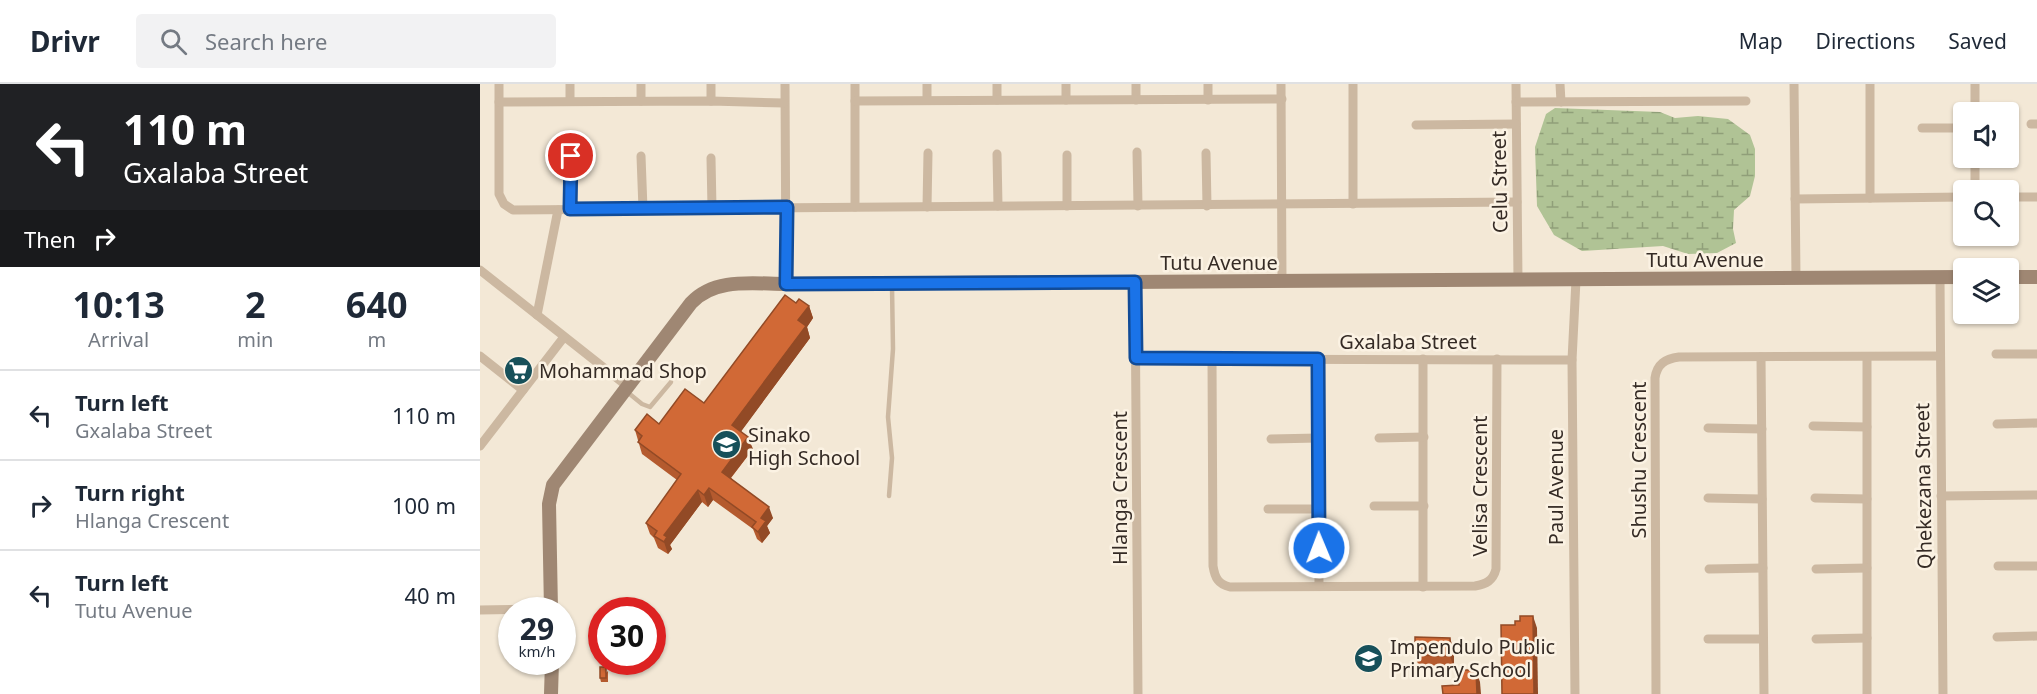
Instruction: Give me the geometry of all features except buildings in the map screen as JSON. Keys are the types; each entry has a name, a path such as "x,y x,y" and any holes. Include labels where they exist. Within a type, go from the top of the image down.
{"street":[{"path":"499,84 499,194 504,204 513,210 1517,202"},
{"path":"570,84 570,102"},
{"path":"641,84 641,101"},
{"path":"711,84 711,101"},
{"path":"784,84 786,284"},
{"path":"855,84 855,207"},
{"path":"927,84 927,100"},
{"path":"997,84 997,100"},
{"path":"1066,84 1066,100"},
{"path":"1136,84 1136,100"},
{"path":"1208,84 1209,100"},
{"path":"1281,84 1282,281"},
{"path":"1353,84 1353,204"},
{"name":"Celu Street","path":"1516,84 1518,280"},
{"path":"1560,84 1561,102"},
{"path":"1794,84 1796,278"},
{"path":"1870,84 1870,198"},
{"path":"1975,84 1975,102"},
{"path":"855,100 1282,99"},
{"path":"499,102 784,103"},
{"path":"1516,102 1746,102"},
{"path":"1416,125 1516,124"},
{"path":"1922,128 1953,128"},
{"path":"1137,152 1138,206"},
{"path":"927,207 928,153"},
{"path":"1206,153 1207,206"},
{"path":"998,154 998,206"},
{"path":"1066,155 1067,206"},
{"path":"570,209 571,156"},
{"path":"641,156 643,209"},
{"path":"711,158 712,208"},
{"path":"1796,199 1953,197"},
{"path":"2019,197 2037,197"},
{"path":"537,315 558,210"},
{"path":"480,270 625,388"},
{"path":"2019,277 2037,277"},
{"name":"Qhekezana Street","path":"1940,278 1943,694"},
{"name":"Tutu Avenue","path":"551,597 549,504 551,491 558,476 691,303 705,290 723,285 1953,278"},
{"name":"Paul Avenue","path":"1575,694 1572,360 1576,280"},
{"name":"Hlanga Crescent","path":"1135,282 1138,694"},
{"path":"480,446 564,337"},
{"path":"1996,354 2037,354"},
{"path":"480,356 523,390"},
{"name":"Shushu Crescent","path":"1656,694 1656,371 1660,364 1672,358 1940,356"},
{"path":"1761,357 1764,694"},
{"path":"1867,357 1867,694"},
{"name":"Gxalaba Street","path":"1136,358 1572,360"},
{"name":"Velisa Crescent","path":"1212,359 1213,566 1216,578 1223,585 1230,587 1485,585 1495,576 1496,569 1497,360"},
{"path":"1318,359 1319,586"},
{"path":"1423,359 1424,587"},
{"path":"1997,424 2037,423"},
{"path":"1813,426 1867,428"},
{"path":"1708,428 1762,429"},
{"path":"1379,438 1424,437"},
{"path":"1271,439 1318,438"},
{"path":"1941,496 2037,495"},
{"path":"1708,498 1762,499"},
{"path":"1815,498 1867,499"},
{"path":"1374,506 1424,506"},
{"path":"1269,509 1318,509"},
{"path":"1998,566 2037,566"},
{"path":"1709,569 1763,568"},
{"path":"1816,569 1867,568"},
{"path":"480,610 498,610"},
{"path":"1997,637 2037,636"},
{"path":"1816,639 1867,638"},
{"path":"1708,639 1763,639"},
{"path":"551,694 552,675"}],"lane":[{"path":"889,496 892,458 888,417 893,349 892,283"},
{"path":"625,388 642,404 650,406 671,382"}],"green space":[{"path":"1555,108 1660,112 1675,118 1698,116 1728,119 1750,135 1755,149 1755,176 1750,196 1734,210 1733,229 1736,243 1717,253 1688,254 1663,246 1582,251 1554,235 1537,206 1535,147 1546,114"}],"place":[{"name":"Mohammad Shop","path":"518,370"},
{"name":"Sinako High School","path":"727,445"},
{"name":"Impendulo Public Primary School","path":"1369,658"}],"route":[{"path":"571,156 570,209 787,207 786,284 1135,282 1136,358 1318,359 1319,548"}]}
